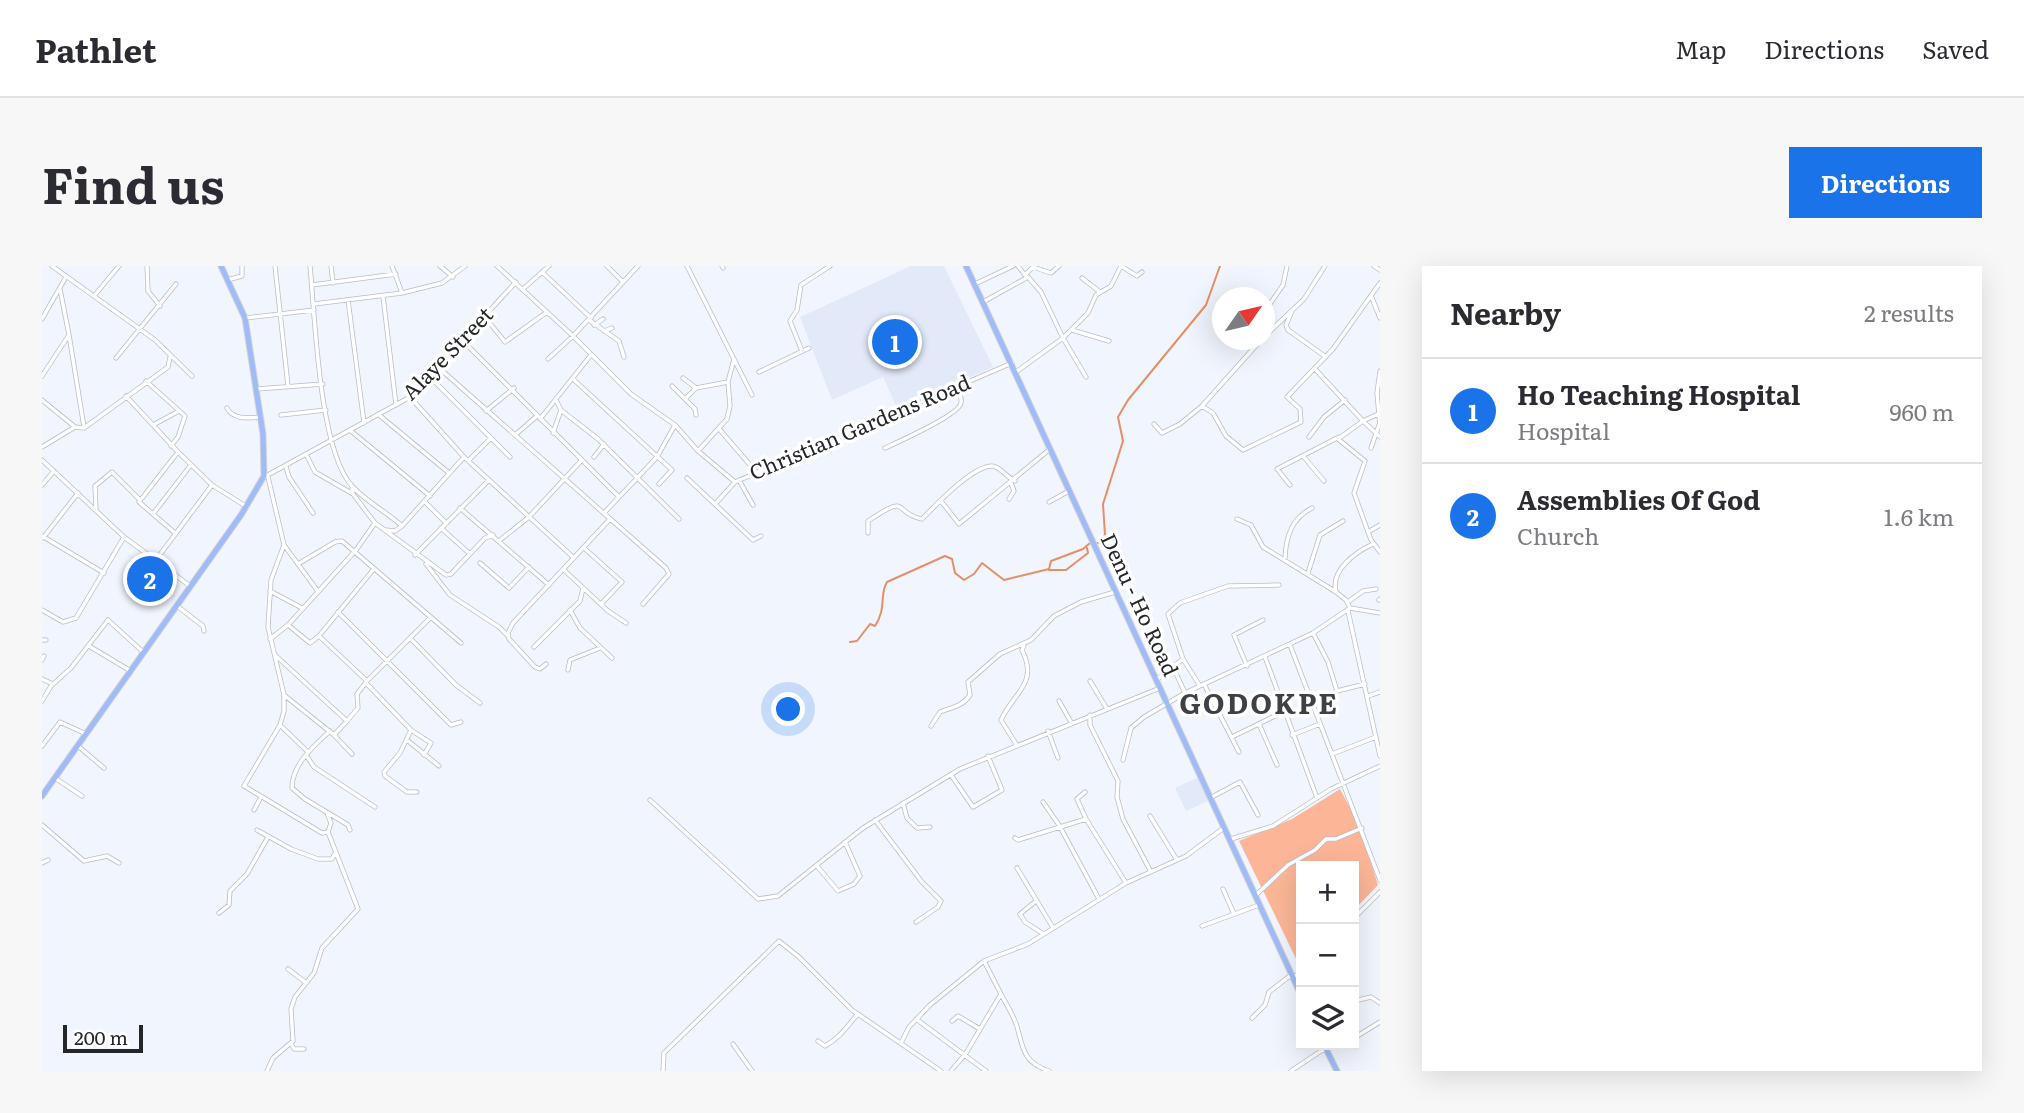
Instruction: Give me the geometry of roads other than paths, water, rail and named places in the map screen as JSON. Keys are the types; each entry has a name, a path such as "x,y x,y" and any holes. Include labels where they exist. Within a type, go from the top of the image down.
{"main road":[{"path":"42,796 266,476 261,417 245,318 221,266"},
{"name":"Denu - Ho Road","path":"966,266 1298,987"},
{"path":"1326,1050 1336,1071"}],"street":[{"path":"93,296 118,266"},
{"path":"147,266 148,291 160,306"},
{"path":"227,280 242,276 242,266"},
{"path":"275,266 288,386"},
{"path":"310,266 331,442 341,469 352,487 402,526"},
{"path":"331,266 333,283"},
{"path":"392,266 402,293"},
{"path":"440,266 453,277"},
{"path":"314,304 402,293 453,277 466,266"},
{"path":"497,266 631,394 676,425 698,451 737,481 753,505"},
{"path":"523,289 548,266"},
{"path":"607,266 623,282"},
{"path":"548,359 590,319 638,266"},
{"path":"687,266 752,395"},
{"path":"802,351 790,321 797,310 801,285 830,266"},
{"path":"975,284 1015,266 1027,276 1041,292 1086,377"},
{"path":"983,302 1027,276 1033,267 1051,273 1059,266"},
{"path":"1016,372 1073,330 1100,292 1111,286 1121,266 1137,276 1142,272"},
{"path":"1275,297 1283,285 1287,266"},
{"path":"1275,325 1304,299 1325,266"},
{"path":"1374,266 1380,270"},
{"path":"56,268 138,328 191,376"},
{"path":"542,272 594,325 619,341 624,357"},
{"path":"312,285 396,274"},
{"path":"42,319 66,277"},
{"path":"1082,278 1100,292"},
{"name":"Alaye Street","path":"266,476 307,456 410,397 516,282"},
{"path":"1202,406 1213,413 1226,436 1243,450 1301,422 1300,410 1287,397 1326,358 1372,298 1380,283"},
{"path":"116,358 176,284"},
{"path":"60,289 85,428"},
{"path":"383,296 397,405"},
{"path":"1372,298 1380,318"},
{"path":"348,300 364,423"},
{"path":"1293,309 1286,325 1288,330 1326,358"},
{"path":"245,318 314,310"},
{"path":"485,317 505,342 547,312"},
{"path":"594,325 603,318"},
{"path":"604,331 612,328"},
{"path":"1073,330 1109,341"},
{"path":"42,376 69,335"},
{"path":"463,341 514,388 538,418 619,497"},
{"path":"759,372 809,348"},
{"path":"1154,424 1162,433 1168,431 1202,406 1252,350"},
{"path":"515,435 556,400 591,355"},
{"path":"42,400 75,427 85,428 168,367 170,357"},
{"path":"698,451 720,430 729,415 728,382 734,359"},
{"name":"Christian Gardens Road","path":"716,503 737,481 1012,363"},
{"path":"439,368 655,556 669,574 643,604"},
{"path":"1315,369 1378,435"},
{"path":"1371,448 1380,425 1380,371"},
{"path":"430,377 510,457"},
{"path":"683,378 696,388"},
{"path":"573,379 672,470 659,484"},
{"path":"146,381 185,419 171,446"},
{"path":"685,399 696,388 728,382"},
{"path":"257,389 323,384"},
{"path":"672,386 696,410 696,415"},
{"path":"885,448 914,436 958,408 961,400 958,386"},
{"path":"486,411 514,388"},
{"path":"126,396 191,466 212,485 247,506"},
{"path":"410,397 466,458 575,558"},
{"path":"556,400 561,410 604,444 679,519"},
{"path":"1310,437 1324,416 1345,400"},
{"path":"227,408 231,414 242,418 261,417"},
{"path":"281,415 326,410"},
{"path":"553,433 561,410"},
{"path":"153,426 179,411"},
{"path":"1290,485 1276,470 1378,414"},
{"path":"379,415 449,473"},
{"path":"604,513 657,457 676,425"},
{"path":"42,454 44,447 75,427"},
{"path":"720,430 757,473"},
{"path":"351,431 430,496"},
{"path":"1339,437 1346,447 1365,461 1354,493 1373,544 1380,552"},
{"path":"386,530 395,531 402,526 449,473 491,438"},
{"path":"594,457 604,444"},
{"path":"941,501 958,524 1013,482 1050,449"},
{"path":"139,499 177,452"},
{"path":"307,456 316,472 353,494 375,523 424,562 449,576 485,538 493,536"},
{"path":"1303,456 1324,481"},
{"path":"42,460 124,537 190,586"},
{"path":"500,540 529,517 582,460"},
{"path":"153,514 191,466"},
{"path":"868,533 868,521 895,504 901,505 920,520 955,487 989,466 995,467 1013,482 1014,491 1009,499"},
{"path":"286,467 289,477 313,513"},
{"path":"42,485 54,471"},
{"path":"96,509 95,486 112,472 139,499 141,505 174,533"},
{"path":"266,476 284,545 317,590"},
{"path":"687,478 752,540 761,536"},
{"path":"415,555 489,480"},
{"path":"156,561 174,533 212,485"},
{"path":"352,487 353,494"},
{"path":"1049,502 1069,491"},
{"path":"78,493 43,537 104,573"},
{"path":"425,502 445,522"},
{"path":"460,508 550,585"},
{"path":"1285,558 1287,538 1296,519 1312,508"},
{"path":"508,636 513,624 610,519"},
{"path":"1237,519 1251,525 1263,547 1285,558 1348,602 1380,756"},
{"path":"1308,573 1320,536 1343,521"},
{"path":"270,639 288,625 317,590 354,553 375,523"},
{"path":"1368,532 1380,525"},
{"path":"441,528 470,554"},
{"path":"42,610 63,622 74,620 124,537"},
{"path":"298,564 339,541 461,643"},
{"path":"1336,592 1336,576 1344,566 1373,544"},
{"path":"284,545 270,591 268,627 284,695 280,725 244,781 244,786 322,833 328,832"},
{"path":"584,548 622,582 601,604"},
{"path":"424,562 450,595 508,636 537,669 547,664"},
{"path":"481,563 509,588 529,567"},
{"path":"288,625 310,643 319,636 373,570"},
{"path":"564,570 626,623"},
{"path":"1239,752 1202,685 1183,659 1168,614 1175,606 1228,586 1279,585"},
{"path":"534,647 583,595 583,588"},
{"path":"1348,602 1363,591 1376,589"},
{"path":"270,591 302,608"},
{"path":"931,726 940,712 955,709 968,699 968,682 997,656 1025,643 1062,611 1115,592"},
{"path":"176,604 203,626 204,631"},
{"path":"570,609 580,628 612,658"},
{"path":"1123,760 1133,725 1167,702 1290,645 1349,610 1380,613"},
{"path":"338,612 452,725 461,722"},
{"path":"349,830 348,825 292,788 297,769 307,753 347,721 358,708 355,699 367,682 431,617"},
{"path":"42,701 53,684 89,646 108,620 142,651"},
{"path":"1247,666 1234,635 1264,620"},
{"path":"1313,633 1328,662 1337,691"},
{"path":"319,636 367,682 411,730 431,743 424,755"},
{"path":"410,638 456,685 481,703"},
{"path":"1016,744 1001,720 1026,682 1029,663 1022,650 1025,643"},
{"path":"1290,645 1380,880"},
{"path":"89,646 129,670"},
{"path":"568,670 570,660 601,647"},
{"path":"274,654 347,721"},
{"path":"1265,657 1283,712 1317,798"},
{"path":"1156,680 1183,659"},
{"path":"1173,668 1185,693"},
{"path":"1358,686 1363,675"},
{"path":"42,680 53,684"},
{"path":"1090,681 1107,709"},
{"path":"1312,704 1337,691 1365,684"},
{"path":"650,800 758,899 778,896 875,820 951,775 1016,744 1160,688"},
{"path":"1368,696 1380,692"},
{"path":"284,695 332,733 352,754"},
{"path":"1059,701 1071,722"},
{"path":"1232,737 1283,712"},
{"path":"1090,715 1090,725 1118,781 1117,797 1123,820 1151,872"},
{"path":"42,746 60,722 84,733"},
{"path":"1259,724 1277,765"},
{"path":"1292,734 1320,724"},
{"path":"280,725 307,753 314,767 375,807"},
{"path":"411,730 384,772 385,776 407,792 417,792"},
{"path":"1048,731 1058,758"},
{"path":"1331,754 1376,737"},
{"path":"407,740 439,766"},
{"path":"77,744 104,768"},
{"path":"951,775 973,807 1002,790 988,756"},
{"path":"1231,839 1273,826 1317,798 1380,766"},
{"path":"55,778 82,796"},
{"path":"1212,797 1240,782 1258,816"},
{"path":"1085,792 1077,799 1086,819 1126,883"},
{"path":"254,810 261,797"},
{"path":"1043,802 1059,825 1099,899"},
{"path":"903,803 907,818 917,828 929,827"},
{"path":"304,1049 293,1049 291,1043 292,1004 305,982 314,973 322,948 358,909 328,832 331,823 327,813"},
{"path":"1150,816 1177,860"},
{"path":"1015,838 1025,838 1059,825 1086,819"},
{"path":"875,820 922,882 941,901 938,908 916,922"},
{"path":"42,825 84,861 110,856 119,863"},
{"path":"901,1042 916,1019 984,961 1015,951 1126,883 1177,860 1225,827"},
{"path":"1256,894 1288,865 1315,850 1326,839 1336,839 1362,828"},
{"path":"257,830 318,859 332,859 335,853"},
{"path":"219,914 229,905 230,891 247,874 268,837"},
{"path":"817,866 838,891 854,884 860,876 845,842"},
{"path":"42,863 48,860"},
{"path":"1017,868 1053,927"},
{"path":"1223,889 1234,914"},
{"path":"1359,913 1380,892"},
{"path":"1036,901 1020,914 1025,922 1042,933"},
{"path":"1202,926 1261,905"},
{"path":"663,1071 664,1053 713,1003 730,991 776,942 784,944 799,957 858,1014 941,1071"},
{"path":"984,961 1012,1015 1023,1051 1038,1068 1049,1071"},
{"path":"288,969 305,982"},
{"path":"1252,1018 1265,1005 1269,992 1296,974"},
{"path":"951,1071 1001,994"},
{"path":"1359,1000 1371,997 1380,1003"},
{"path":"818,1041 825,1046 832,1042 843,1034 858,1014"},
{"path":"952,1021 958,1016 980,1029"},
{"path":"916,1019 937,1038 965,1053 986,1071"},
{"path":"1359,1036 1379,1026"},
{"path":"267,1071 273,1058 291,1043"},
{"path":"733,1044 752,1071"},
{"path":"1291,1071 1321,1050"}],"waterway":[{"path":"1095,543 1100,543 1105,535 1103,504 1123,441 1118,417 1128,400 1206,305 1220,266"},
{"path":"850,642 857,641 870,624 875,626 881,613 887,582 945,556 952,559 955,573 964,580 974,574 982,563 1004,580 1049,569 1051,561 1083,549 1090,543"},
{"path":"1049,570 1066,570 1088,553 1087,548"}],"place":[{"name":"Ho Teaching Hospital","path":"895,342"},
{"name":"Assemblies Of God","path":"150,579"}],"district":[{"name":"GODOKPE","path":"1259,704"}]}
